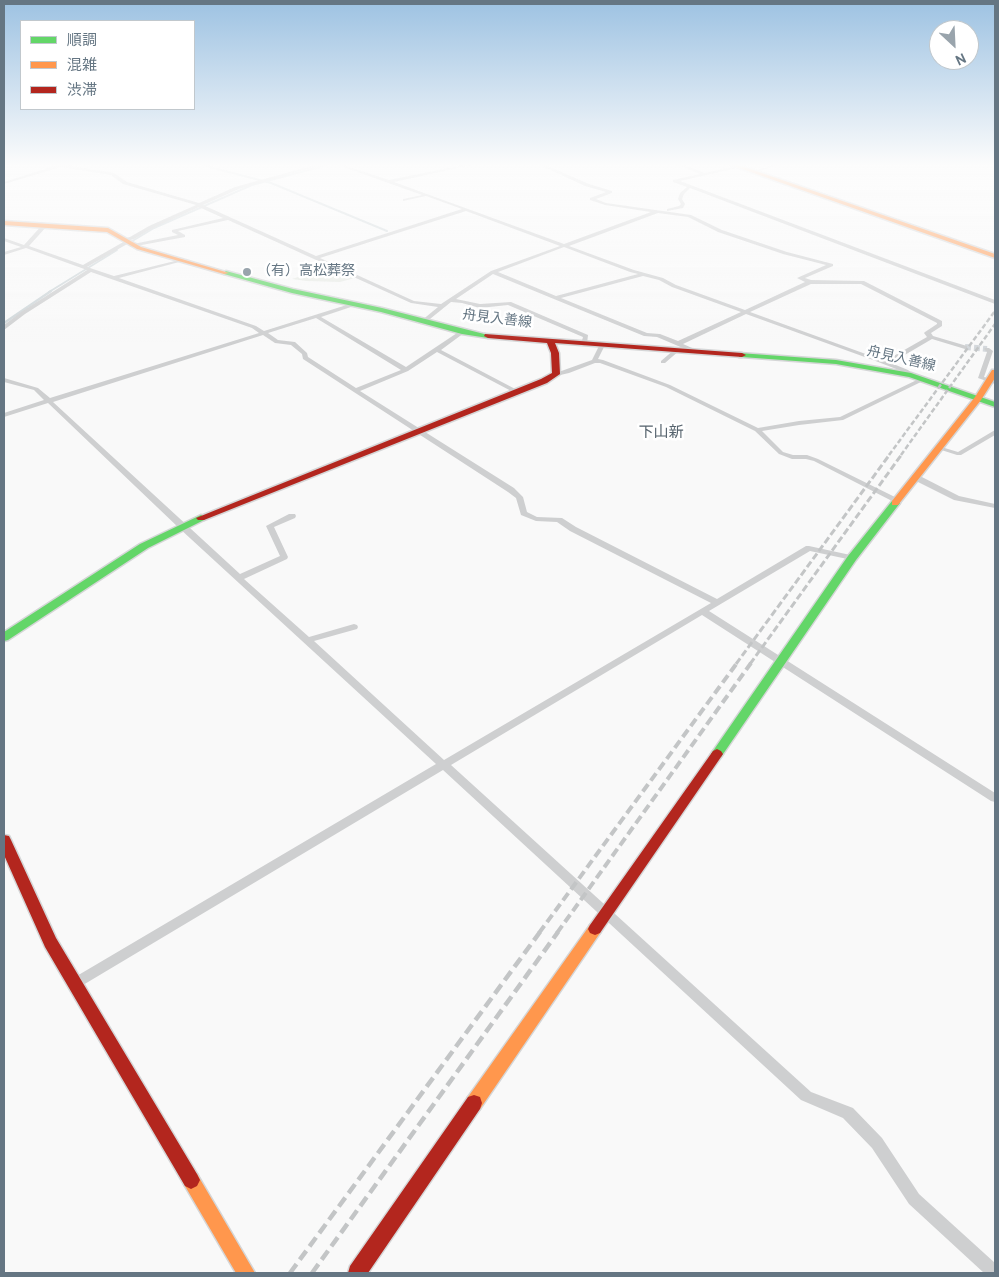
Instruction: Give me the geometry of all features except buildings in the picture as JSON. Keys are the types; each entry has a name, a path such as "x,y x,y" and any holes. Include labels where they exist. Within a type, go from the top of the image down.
{"street":[{"name":"舟見入善線","path":"37,225 101,229 113,232 127,243 181,260 292,291 355,304 462,332 487,336 584,344 678,347 698,352 836,362 911,375 995,405"},
{"path":"4,254 25,247 45,225"},
{"path":"127,243 132,238 160,225"},
{"path":"83,267 127,243 169,225"},
{"path":"184,225 190,228"},
{"path":"174,231 203,225"},
{"path":"242,225 413,302 442,306"},
{"path":"315,258 420,225"},
{"path":"505,225 661,279 674,286 886,363 911,375"},
{"path":"423,322 450,300 493,272 622,225"},
{"path":"707,225 720,231 785,253 832,264 800,278 810,282 862,282 940,322 940,325 928,333 931,336 965,347"},
{"path":"789,225 995,302"},
{"path":"905,225 995,256"},
{"path":"127,243 183,236 163,226"},
{"path":"4,240 206,309 264,332 277,342 293,343 305,354 305,358 511,490 519,497 524,512 536,519 559,520 716,602"},
{"path":"115,277 181,260"},
{"path":"4,328 23,313 92,269"},
{"path":"493,272 646,336 658,335 678,347"},
{"path":"554,298 644,274"},
{"path":"663,362 678,347 745,312 810,282"},
{"path":"450,300 462,300 480,306 509,303 586,336 584,344"},
{"path":"4,415 355,304"},
{"path":"316,316 406,370"},
{"path":"356,390 406,370 462,332"},
{"path":"886,363 931,336"},
{"path":"550,341 555,353 556,374"},
{"path":"594,361 602,345"},
{"path":"988,349 990,351 981,378 994,378"},
{"path":"437,350 517,392"},
{"path":"4,637 144,546 182,526 517,392 556,374 594,361 601,361 668,386 757,430 781,453 792,457 807,457 816,460 897,500"},
{"path":"357,1273 852,558 994,378"},
{"path":"757,430 841,419 923,379"},
{"path":"4,380 36,389 182,526 806,1096 848,1113 877,1142 914,1199 995,1272"},
{"path":"938,448 959,454 995,432"},
{"path":"915,477 956,498 995,506"},
{"path":"239,578 284,557 270,526 292,516"},
{"path":"74,984 809,548 852,558"},
{"path":"702,611 995,798"},
{"path":"308,640 354,627"},
{"path":"4,840 50,942 246,1273"}],"shaded area":[{"path":"331,266 355,278 340,282 292,279"}],"waterway":[{"path":"129,243 162,225"},
{"path":"372,225 387,231"},
{"path":"49,292 117,250"},
{"path":"4,323 51,291"}],"tunnel":[{"path":"965,347 987,349"}],"railway":[{"path":"889,455 995,311"},
{"path":"901,455 995,324"},
{"path":"736,664 890,454"},
{"path":"750,664 902,454"},
{"path":"539,933 737,663"},
{"path":"557,933 751,663"},
{"path":"290,1273 540,932"},
{"path":"312,1273 558,932"}],"traffic: fast":[{"path":"226,273 292,291 382,310 462,332 488,336"},
{"path":"742,355 836,362 911,375 995,405"},
{"path":"717,754 852,558 895,503"},
{"path":"4,637 144,546 201,518"}],"traffic: slow":[{"path":"28,225 108,230 139,248 226,273"},
{"path":"905,225 995,256"},
{"path":"895,503 978,398 995,372"},
{"path":"474,1103 595,929"},
{"path":"191,1180 246,1273"}],"traffic: jam":[{"path":"488,336 742,355"},
{"path":"201,518 544,381 556,374 555,353 550,341"},
{"path":"595,929 717,754"},
{"path":"4,840 50,942 191,1180"},
{"path":"357,1273 474,1103"}],"place":[{"name":"（有）高松葬祭","path":"247,272"}],"district":[{"name":"下山新","path":"661,434"}]}
